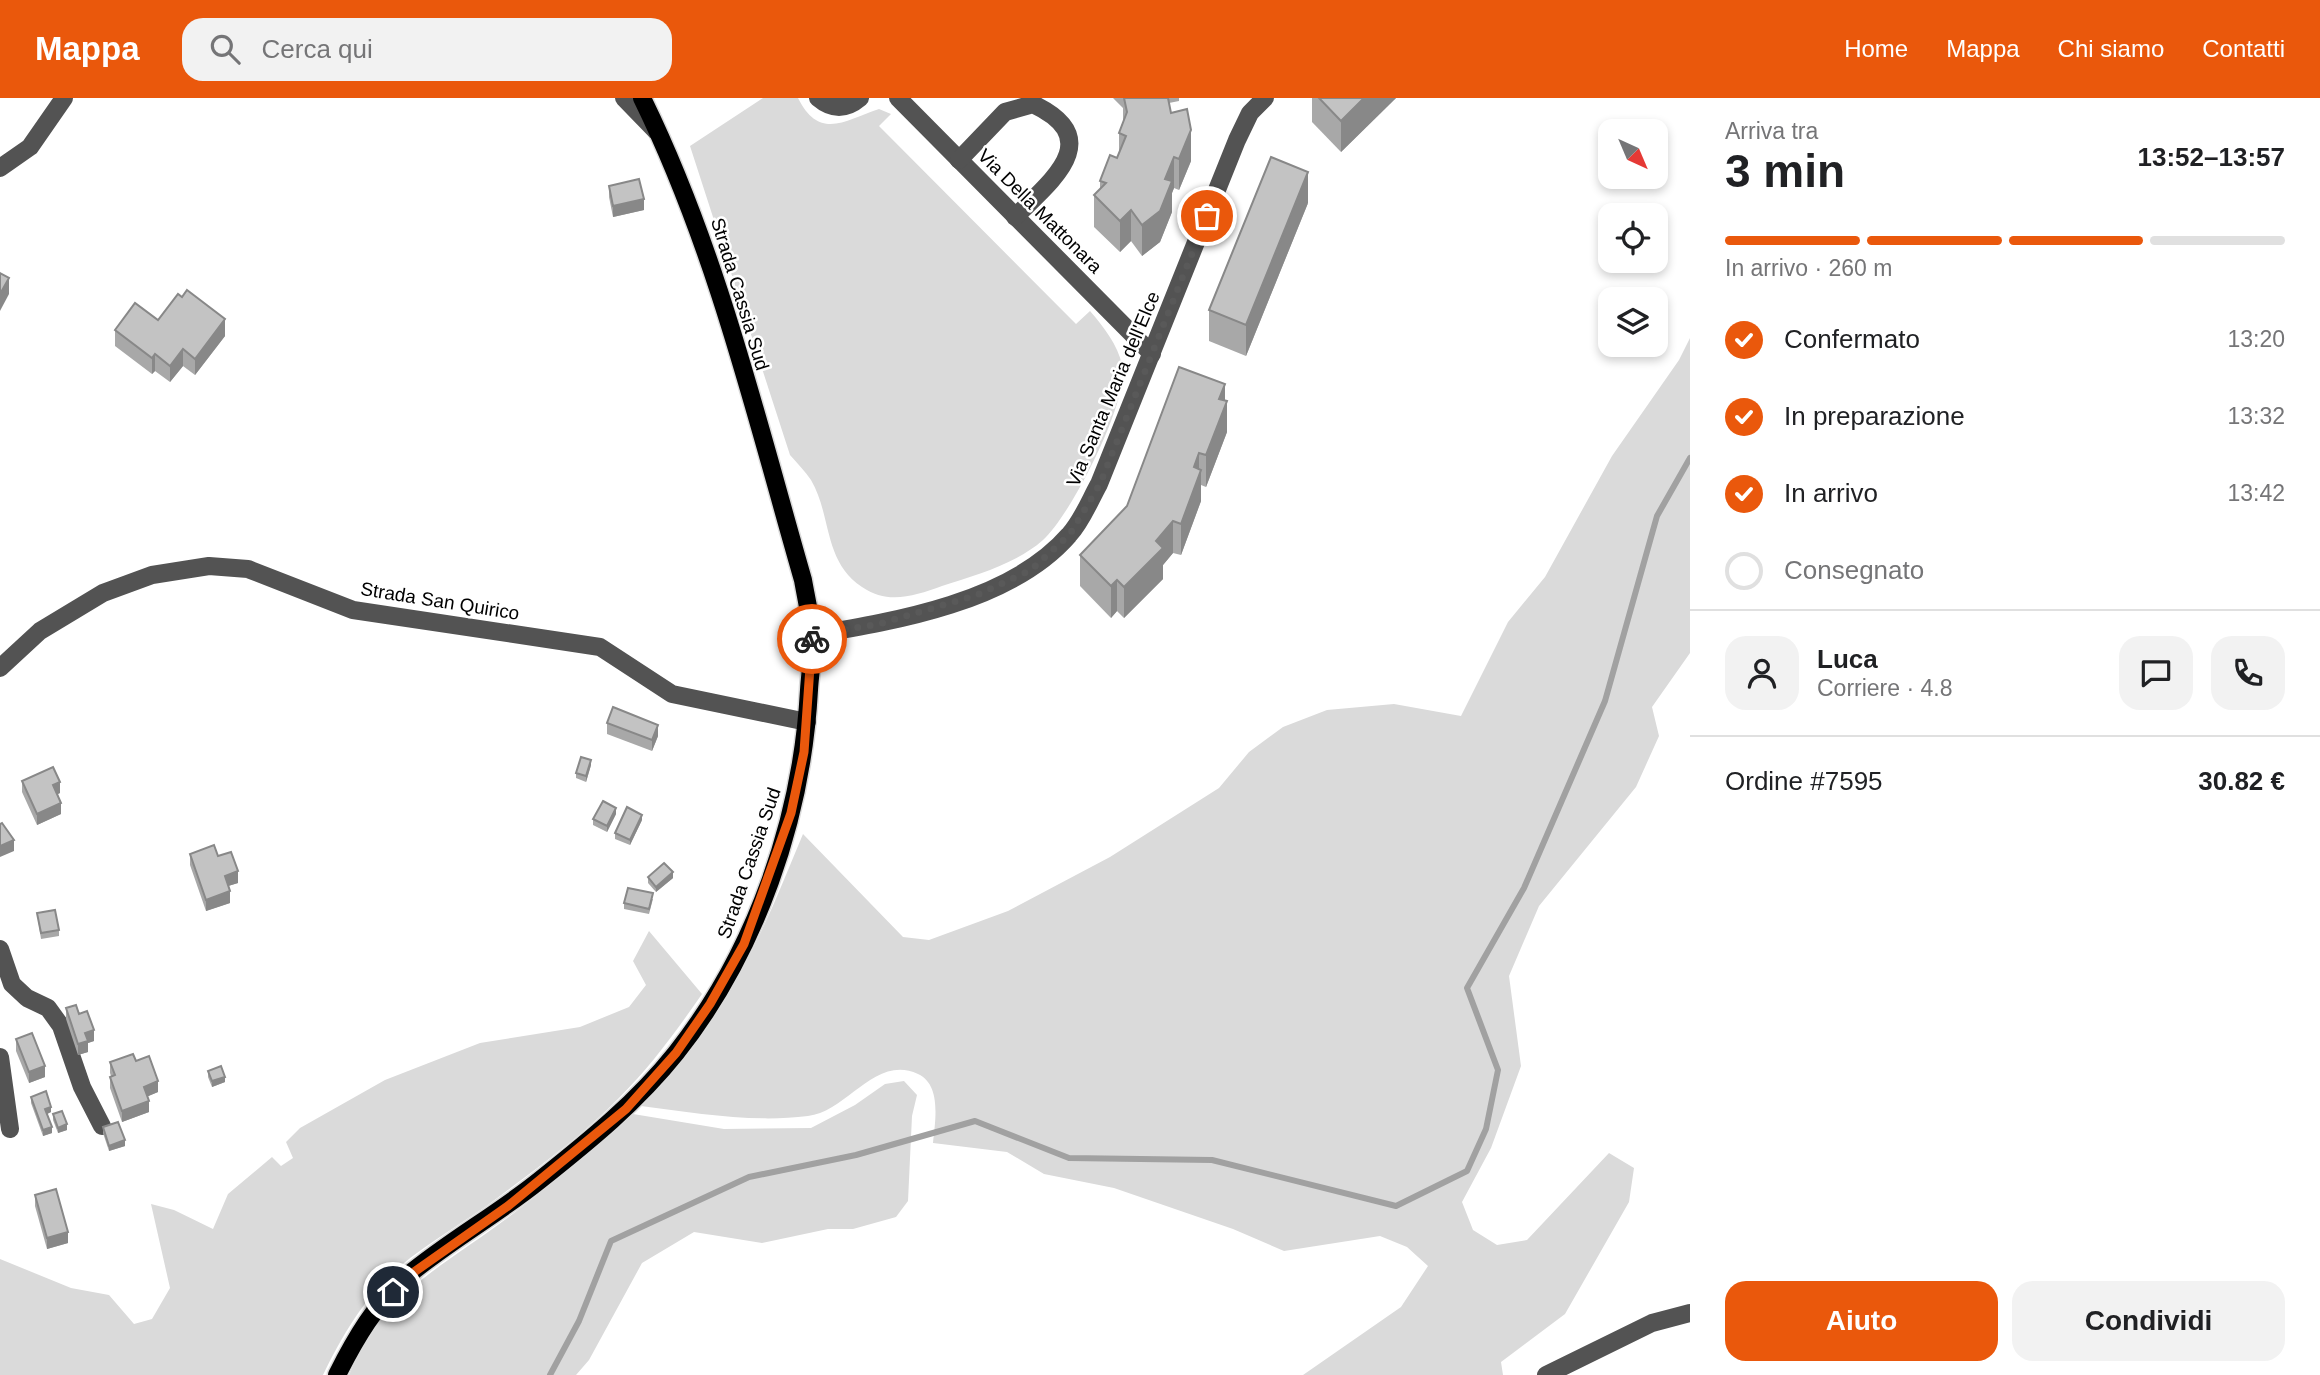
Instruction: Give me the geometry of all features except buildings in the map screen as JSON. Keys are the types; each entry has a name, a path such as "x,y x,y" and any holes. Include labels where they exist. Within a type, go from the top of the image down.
{"main road":[{"name":"Strada Cassia Sud","path":"337,1375 378,1306 407,1277 508,1206 571,1156 626,1109 676,1053 710,1004 744,944 788,826 798,788 807,722 812,635 803,580 706,248 642,98"}],"street":[{"path":"0,168 30,147 64,98"},
{"path":"624,98 660,136"},
{"path":"818,98 833,107 842,107 860,98"},
{"name":"Via Della Mattonara","path":"898,98 1152,354"},
{"name":"Via Santa Maria dell'Elce","path":"812,635 879,624 977,595 1031,570 1070,534 1100,484 1249,106 1265,98"},
{"path":"959,160 1005,112 1033,104 1050,113 1069,134 1070,146 1063,169 1015,216"},
{"name":"Strada San Quirico","path":"0,668 40,631 103,593 152,575 209,566 248,569 353,610 600,647 672,694 807,722"},
{"path":"0,949 6,990 48,1008 61,1026 82,1087 102,1126"},
{"path":"0,1056 10,1129"},
{"path":"1546,1375 1652,1323 1690,1313"}],"shaded area":[{"path":"763,98 798,98 806,112 815,120 825,123 845,122 879,109 891,114 879,126 1076,324 1090,311 1114,343 1122,365 1122,382 1108,430 1068,508 1043,540 1021,556 982,573 901,597 872,593 849,576 841,564 834,551 818,494 809,477 790,455 690,146"},
{"path":"1690,338 1690,653 1652,707 1659,736 1636,787 1539,906 1509,976 1521,1066 1491,1148 1462,1202 1473,1230 1497,1245 1527,1240 1609,1153 1634,1168 1629,1202 1565,1314 1501,1362 1503,1375 1303,1375 1401,1307 1428,1266 1407,1247 1380,1236 1284,1251 1233,1229 1114,1188 1044,1174 1007,1152 933,1143 934,1095 926,1079 918,1074 903,1070 888,1072 875,1077 836,1105 808,1116 745,1118 641,1106 688,1050 742,969 803,834 903,937 929,940 1008,911 1110,857 1219,788 1249,752 1283,727 1327,710 1394,704 1461,716 1508,622 1545,577 1612,456 1679,360"},
{"path":"649,931 702,994 673,1034 631,1086 577,1137 387,1278 355,1317 323,1375 0,1375 0,1259 71,1288 109,1295 134,1324 152,1319 170,1288 151,1204 174,1210 213,1229 228,1194 272,1157 281,1166 293,1158 286,1142 300,1128 385,1080 480,1043 580,1027 629,1007 646,985 633,961"},
{"path":"904,1081 917,1095 912,1116 908,1201 896,1217 853,1229 828,1229 762,1243 694,1232 642,1263 589,1360 576,1375 349,1375 364,1345 399,1300 441,1265 544,1189 633,1114 724,1129 811,1128 855,1105 885,1084"}],"waterway":[{"path":"550,1375 579,1321 611,1241 749,1177 856,1155 975,1121 1069,1158 1212,1160 1396,1206 1467,1171 1486,1129 1498,1070 1467,988 1524,888 1605,701 1657,516 1690,458"}],"way so far":[{"path":"812,639 812,635 879,624 977,595 1031,570 1070,534 1100,484 1207,216"}],"route":[{"path":"393,1292 407,1277 508,1206 626,1109 676,1053 710,1004 744,944 784,839 798,788 804,752 812,639"}]}
